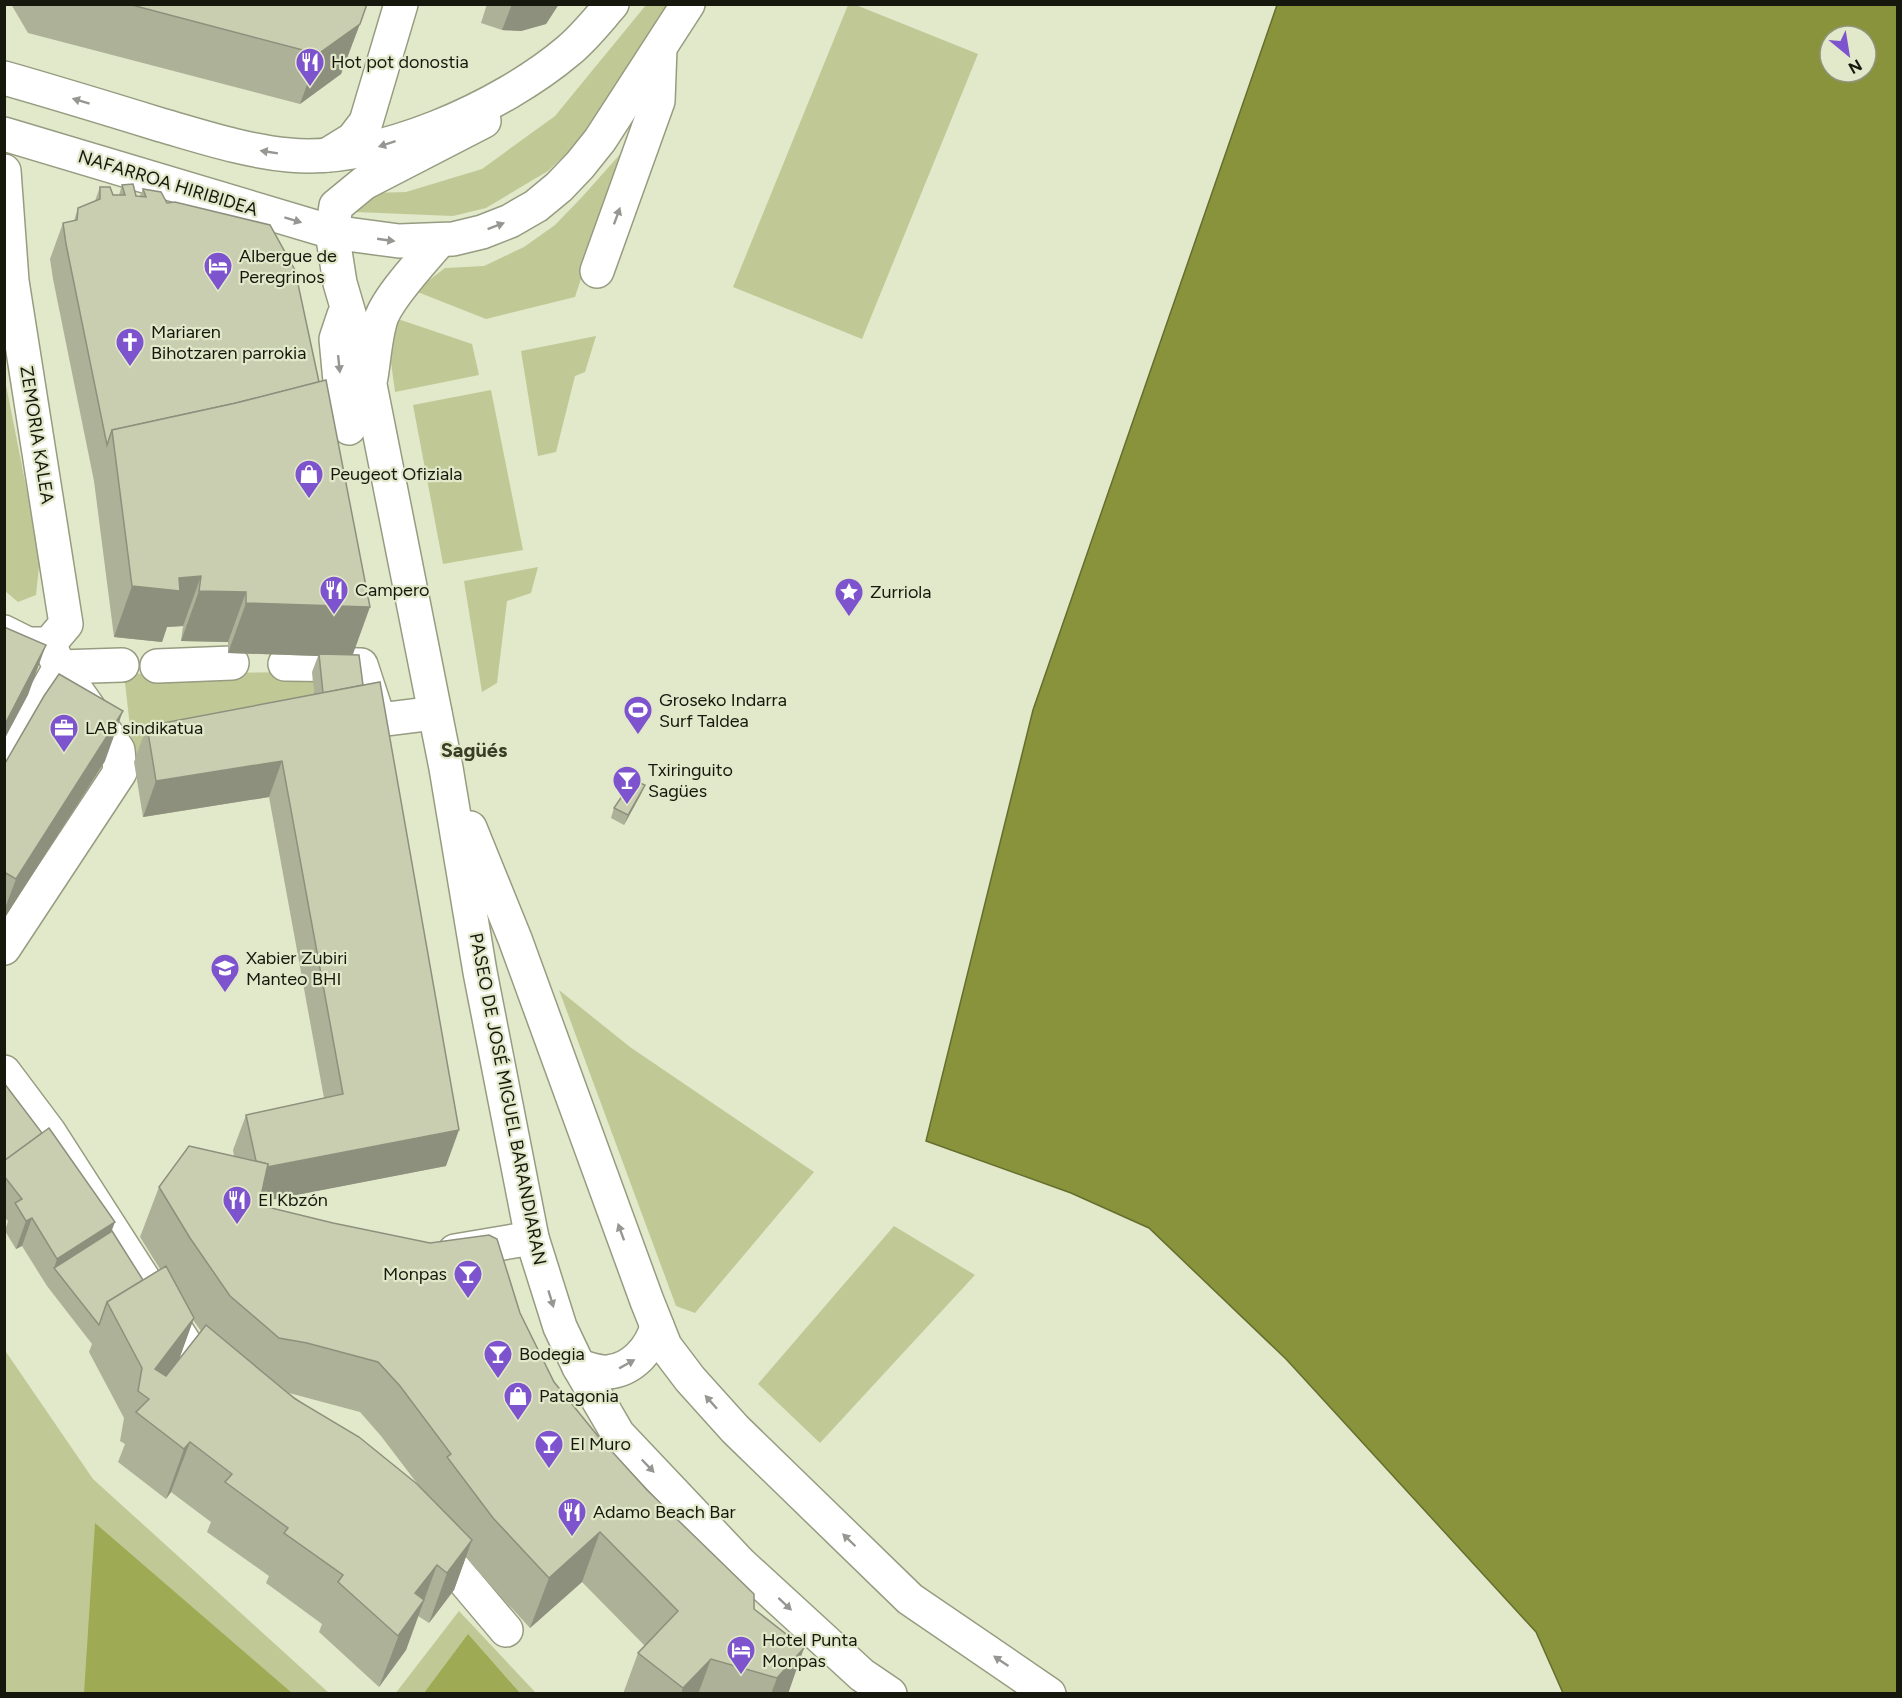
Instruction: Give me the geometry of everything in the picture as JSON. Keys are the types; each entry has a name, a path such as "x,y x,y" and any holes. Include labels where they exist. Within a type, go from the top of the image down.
{"street":[{"path":"327,155 353,139 366,122 401,4"},
{"path":"332,232 336,206 364,183 513,105 569,51 612,4"},
{"name":"NAFARROA HIRIBIDEA","path":"4,134 332,232 399,241 440,240 482,232 510,221 536,206 560,187 600,140 688,4"},
{"path":"597,271 658,100 660,48"},
{"path":"4,78 240,148 290,156 327,155 377,147 462,117 532,77 569,51"},
{"name":"ZEMORIA KALEA","path":"4,766 55,656 66,624 12,281 5,182"},
{"name":"PASEO DE JOSÉ MIGUEL BARANDIARAN","path":"332,232 339,283 370,385 446,768 482,893 480,972 532,1238 560,1327 579,1367 618,1434 741,1564 862,1674 890,1694"},
{"name":"PASEO DE JOSÉ MIGUEL BARANDIARAN","path":"370,385 380,320 389,303 440,240"},
{"path":"347,308 336,339 342,402 349,428"},
{"path":"4,632 55,656 122,665"},
{"path":"4,948 120,772 118,750 55,656"},
{"path":"157,666 232,663"},
{"path":"285,664 361,665 379,720 435,713"},
{"name":"PASEO DE JOSÉ MIGUEL BARANDIARAN","path":"482,893 515,939 665,1346 690,1379 735,1429 910,1599 1049,1694"},
{"path":"4,1072 49,1132 198,1364 246,1400"},
{"path":"422,1257 532,1238"},
{"path":"579,1367 606,1372 626,1367 643,1353 654,1339 657,1326"},
{"path":"409,1520 418,1527 506,1630"}],"shaded area":[{"path":"646,5 667,5 590,125 571,149 548,171 486,208 453,216 356,212 371,193 406,192 482,169 555,116"},
{"path":"848,5 856,5 978,54 862,339 733,287"},
{"path":"1277,5 1897,5 1897,1693 1563,1693 1536,1632 1286,1359 1149,1228 1071,1193 926,1141 1033,710"},
{"path":"623,151 575,297 486,319 415,291 445,268 484,266 524,247 555,225"},
{"path":"398,319 472,344 479,375 395,392 391,362"},
{"path":"596,336 585,372 575,376 556,452 538,456 521,351"},
{"path":"4,375 40,557 36,595 18,602 5,591"},
{"path":"491,390 523,550 443,564 413,405"},
{"path":"538,567 531,593 507,601 497,683 482,692 464,581"},
{"path":"312,672 317,727 134,762 124,674"},
{"path":"559,990 630,1047 814,1172 695,1313 676,1306"},
{"path":"894,1226 975,1275 820,1443 758,1384"},
{"path":"4,1349 93,1479 329,1693 5,1693"},
{"path":"95,1523 292,1693 84,1693"},
{"path":"459,1611 536,1693 395,1694"},
{"path":"468,1634 520,1693 424,1693"}],"building":[{"path":"128,4 367,4 360,24 318,54"},
{"path":"133,184 136,196 146,197 143,189 161,192 167,203 175,202 270,225 295,270 319,382 112,430 107,445 63,223 77,220 78,208 100,199 100,187 110,187 113,195 125,195 122,185"},
{"path":"326,380 370,607 246,603 246,592 199,591 201,576 179,578 180,591 132,586 112,430 236,403"},
{"path":"4,627 46,645 4,726"},
{"path":"319,654 359,655 363,685 323,693"},
{"path":"59,674 123,711 16,879 4,872 4,765"},
{"path":"380,682 459,1130 267,1167 268,1164 256,1161 246,1115 343,1094 282,761 156,781 147,726"},
{"name":"Txiringuito Sagües","path":"633,780 645,785 628,815 614,808"},
{"path":"4,1083 42,1133 4,1161"},
{"path":"49,1128 115,1222 57,1259 32,1218 26,1221 15,1203 22,1199 4,1176 4,1161"},
{"path":"189,1146 268,1164 259,1205 430,1243 489,1235 497,1239 520,1313 554,1382 597,1435 647,1490 754,1594 754,1609 804,1648 777,1678 711,1659 683,1688 638,1653 678,1611 600,1532 549,1578 493,1518 447,1457 451,1454 400,1386 378,1362 279,1338 230,1296 190,1238 159,1187"},
{"path":"112,1231 143,1280 107,1302 99,1325 54,1268"},
{"path":"166,1266 194,1318 155,1369 166,1376 206,1325 295,1399 359,1437 417,1484 472,1540 447,1573 437,1565 415,1593 424,1600 398,1636 338,1582 343,1575 284,1533 288,1528 225,1482 232,1474 190,1442 184,1449 136,1412 149,1399 138,1391 142,1368 107,1302"}],"place":[{"name":"Hot pot donostia","path":"310,88"},
{"name":"Albergue de Peregrinos","path":"218,292"},
{"name":"Mariaren Bihotzaren parrokia","path":"130,368"},
{"name":"Peugeot Ofiziala","path":"309,500"},
{"name":"Campero","path":"334,616"},
{"name":"Zurriola","path":"849,618"},
{"name":"Groseko Indarra Surf Taldea","path":"638,736"},
{"name":"LAB sindikatua","path":"64,754"},
{"name":"Txiringuito Sagües","path":"627,806"},
{"name":"Xabier Zubiri Manteo BHI","path":"225,994"},
{"name":"El Kbzón","path":"237,1226"},
{"name":"Monpas","path":"468,1300"},
{"name":"Bodegia","path":"498,1380"},
{"name":"Patagonia","path":"518,1422"},
{"name":"El Muro","path":"549,1470"},
{"name":"Adamo Beach Bar","path":"572,1538"},
{"name":"Hotel Punta Monpas","path":"741,1676"}],"district":[{"name":"Sagüés","path":"474,750"}]}
